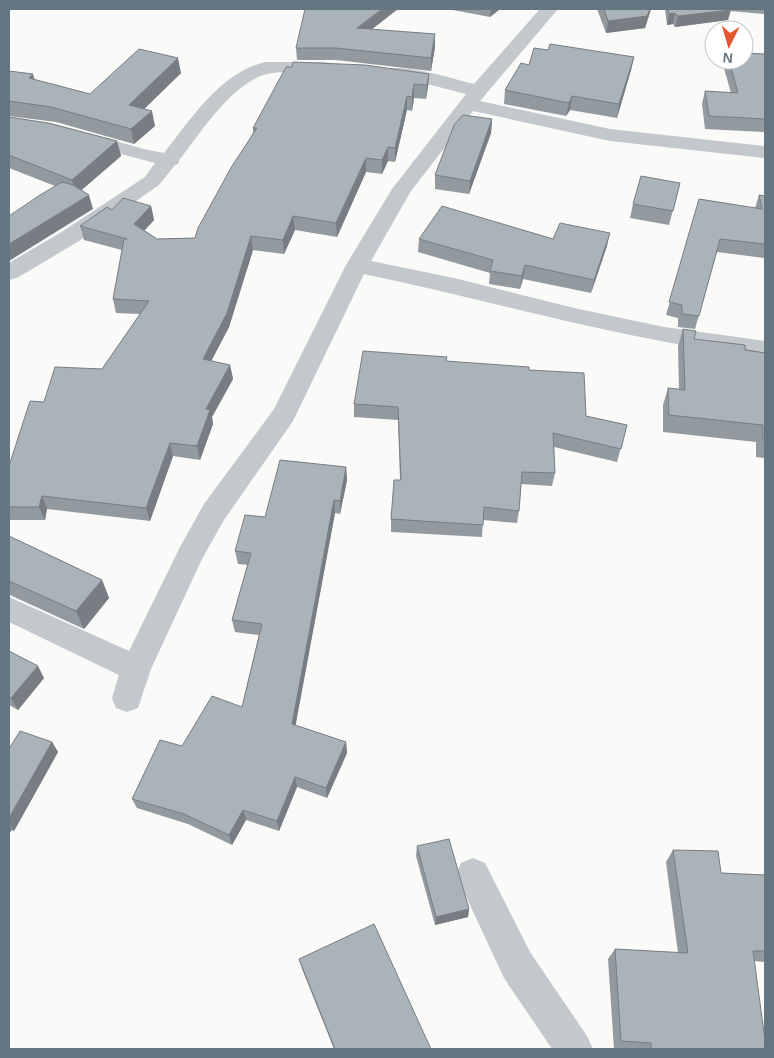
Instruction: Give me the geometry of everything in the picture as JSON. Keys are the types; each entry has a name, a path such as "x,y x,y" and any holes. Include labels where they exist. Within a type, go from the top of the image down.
{"street":[{"path":"128,698 136,669 190,555 214,512 284,414 304,369 357,265 402,189 473,97 549,9"},
{"path":"9,273 71,236 152,181 171,160 216,100 246,76 266,68 345,69"},
{"path":"372,71 427,78 534,120 611,135 765,152"},
{"path":"9,123 55,130 142,155 171,160"},
{"path":"357,265 454,285 574,316 664,335 765,349"},
{"path":"9,609 136,669"},
{"path":"473,875 517,965 574,1049"}],"building":[{"path":"305,9 382,9 357,28 435,34 431,58 336,48 296,48"},
{"path":"604,9 650,9 647,16 608,21"},
{"path":"668,9 731,10 678,16 675,13 669,14"},
{"path":"550,44 634,57 619,104 572,96 569,103 505,90 521,63 529,65 534,48 548,50"},
{"path":"139,49 178,58 129,105 152,111 131,129 51,107 9,101 9,71 33,74 29,78 90,94"},
{"path":"754,53 765,54 765,119 709,116 705,91 738,93 732,70 754,70"},
{"path":"293,62 365,65 429,74 427,85 414,84 412,97 407,96 395,148 388,147 382,160 366,158 336,223 293,216 283,240 251,236 227,313 203,359 230,365 206,409 210,410 197,446 170,443 146,508 42,496 39,507 9,507 9,463 30,401 44,402 55,367 102,369 149,301 113,299 124,239 127,239 80,226 107,207 112,210 123,198 151,206 134,224 157,239 195,238 198,228 232,166 257,128 253,128 286,67 292,67"},
{"path":"463,115 492,119 470,181 435,175 454,125"},
{"path":"9,117 48,123 117,141 72,180 9,155"},
{"path":"641,176 680,183 673,211 633,204"},
{"path":"62,182 73,185 89,195 9,244 9,216"},
{"path":"759,195 765,196 765,244 720,239 699,316 682,314 682,305 669,302 699,199 762,209"},
{"path":"442,206 553,239 560,223 610,233 594,280 525,265 522,276 490,271 493,260 419,239"},
{"path":"683,329 696,331 694,339 745,345 745,350 765,353 765,441 763,440 763,425 669,415 668,388 685,390"},
{"path":"363,351 447,357 446,361 529,367 529,370 584,373 586,416 627,425 621,449 553,433 555,473 522,472 519,511 484,507 483,525 391,519 394,480 401,480 398,407 354,404"},
{"path":"280,460 346,467 340,501 334,500 292,724 346,742 326,788 295,777 277,821 243,810 229,835 184,814 132,799 160,740 182,746 212,696 242,707 262,624 232,620 251,553 235,551 245,515 265,517"},
{"path":"9,536 102,580 76,611 9,581"},
{"path":"9,651 38,666 11,698 9,697"},
{"path":"20,731 52,742 9,818 9,749"},
{"path":"449,839 469,909 436,917 417,846"},
{"path":"673,850 718,851 721,873 765,875 765,951 753,951 765,1049 651,1049 651,1043 621,1041 615,949 688,953"},
{"path":"374,924 431,1049 335,1049 299,959"}]}
